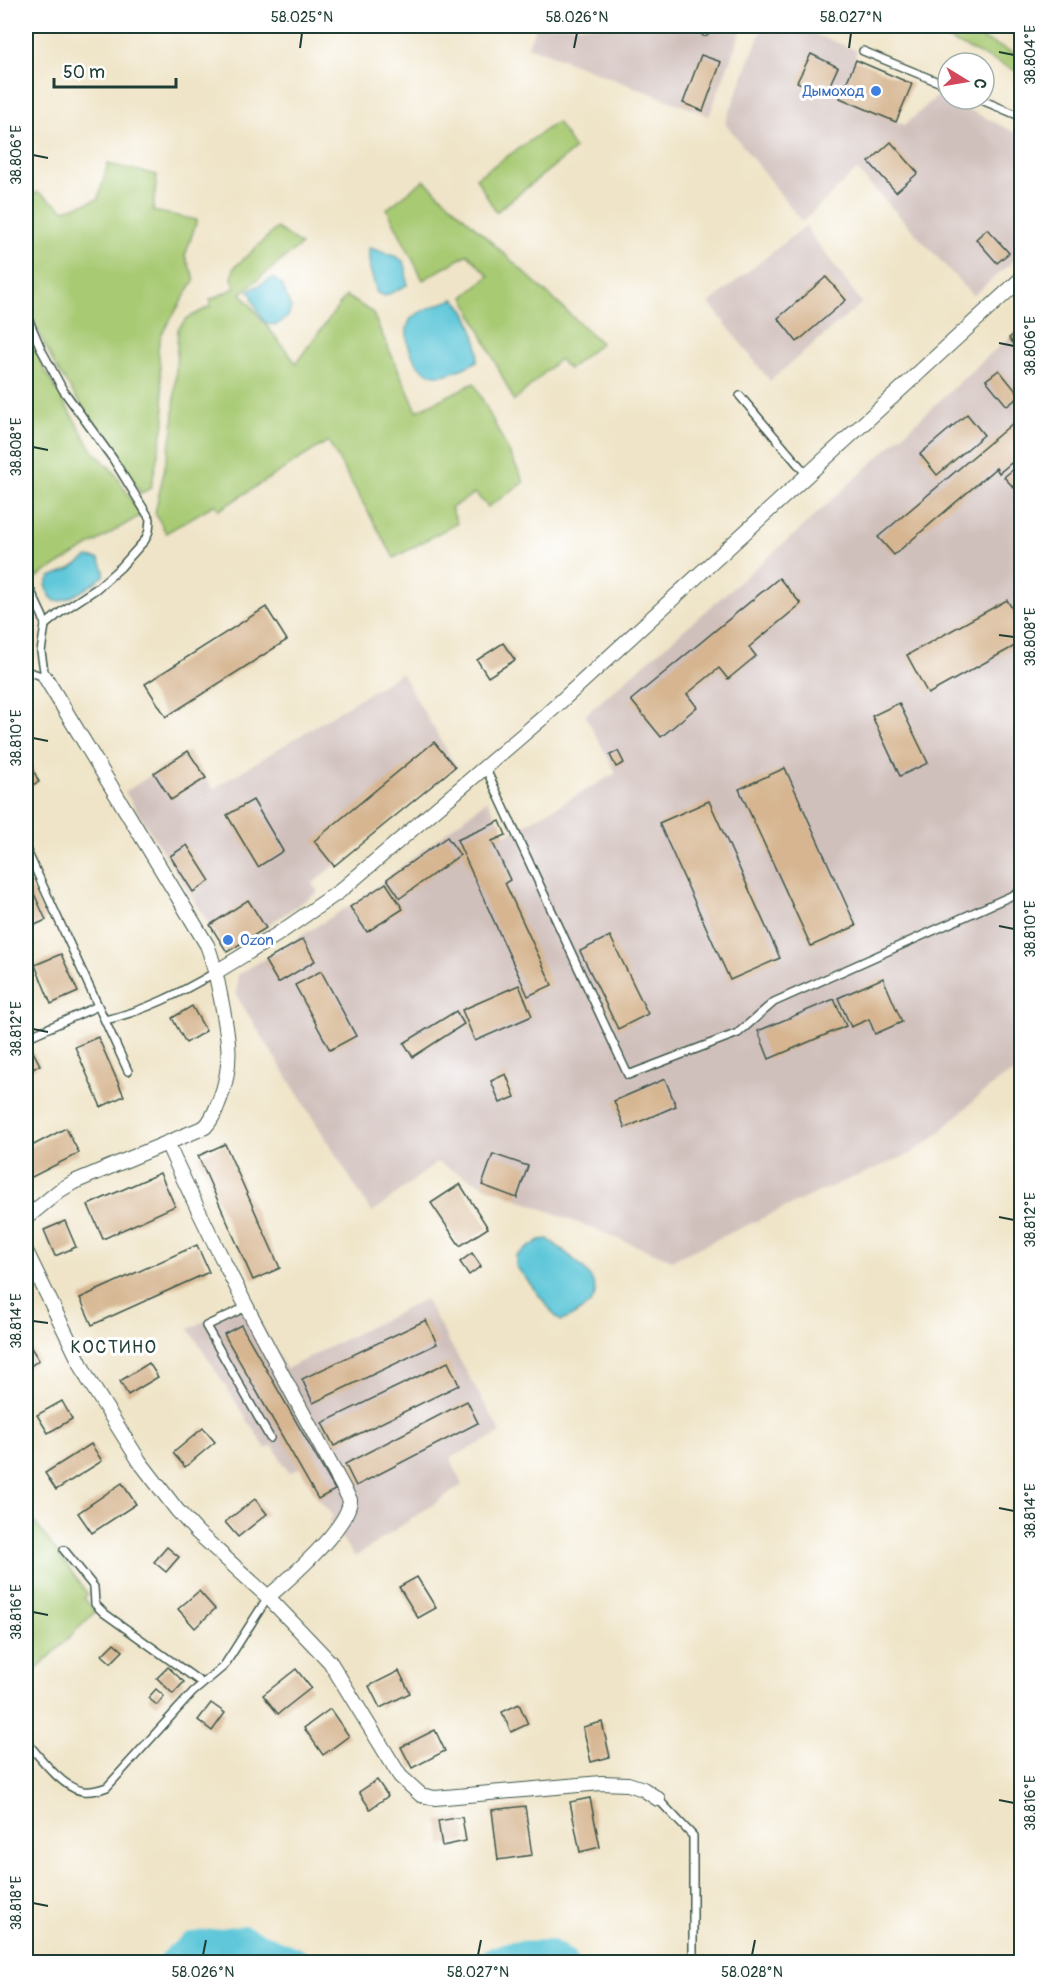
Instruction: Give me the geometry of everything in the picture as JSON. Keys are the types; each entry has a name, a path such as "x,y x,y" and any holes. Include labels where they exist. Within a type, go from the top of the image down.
{"street":[{"path":"216,972 278,934 340,891 546,715 1022,278"},
{"path":"26,1218 74,1182 205,1127 216,1111 223,1092 230,1049 216,972 203,938 45,677"},
{"path":"167,1143 204,1225 246,1307 350,1500 350,1508 346,1516 326,1541 294,1575 268,1597"},
{"path":"26,1251 88,1379 140,1462 170,1502 197,1532 268,1597 330,1662 400,1776 422,1794 435,1798 601,1783 628,1784 643,1789 657,1799"}],"lane":[{"path":"863,51 936,81"},
{"path":"996,106 1022,117"},
{"path":"26,314 42,351 63,390 113,459 150,519 149,531 145,540 121,567 96,589 45,625"},
{"path":"740,396 807,475"},
{"path":"26,581 45,625 41,652 45,677 26,671"},
{"path":"485,767 628,1075 738,1033 774,1002 1022,891"},
{"path":"27,851 128,1071"},
{"path":"105,1020 156,1004 216,972"},
{"path":"26,1038 98,1006"},
{"path":"246,1307 206,1326 270,1438"},
{"path":"64,1550 94,1587 94,1604 201,1683"},
{"path":"26,1740 47,1768 81,1791 97,1791 107,1787 201,1683 224,1666 268,1597"},
{"path":"657,1799 693,1836 693,1962"}],"shaded area":[{"path":"536,26 743,26 709,116 528,46"},
{"path":"763,26 794,26 856,50 856,60 896,122 905,125 936,97 936,111 971,111 1021,135 1021,254 973,296 857,170 802,222 725,123"},
{"path":"805,226 862,303 770,381 709,303"},
{"path":"1021,328 1021,1069 1003,1078 980,1095 931,1140 910,1154 821,1191 672,1260 482,1185 437,1162 372,1213 236,995 238,975 362,898 487,800 506,835 616,773 585,715 797,532"},
{"path":"401,673 456,766 312,884 318,892 227,952 125,792 188,751 213,789"},
{"path":"247,1299 286,1369 425,1299 501,1433 450,1458 462,1485 355,1557 329,1521 333,1516 318,1499 300,1468 289,1473 273,1446 266,1449 189,1329"}],"green space":[{"path":"919,26 953,26 1021,56 1021,77 1017,71 996,61 996,51 973,51"},
{"path":"557,122 575,149 496,212 476,178"},
{"path":"108,164 157,175 153,211 197,220 185,256 195,279 161,335 158,348 165,419 151,488 141,493 55,366 26,305 26,199 38,192 65,210 98,199"},
{"path":"424,180 601,343 569,369 559,359 514,401 464,297 489,276 468,254 423,280 387,209"},
{"path":"277,228 301,245 241,293 296,363 346,296 372,312 417,411 474,383 524,482 488,507 475,493 451,508 457,523 394,558 328,441 219,510 215,504 166,533 155,513 173,430 178,329 186,319 211,306 210,300 235,288 232,278 234,268"},
{"path":"26,327 45,371 93,451 114,472 141,515 32,580 26,570"},
{"path":"26,1521 36,1524 88,1594 84,1598 95,1612 26,1680"}],"water":[{"path":"368,249 397,257 404,262 407,285 385,296 377,293 370,269"},
{"path":"275,279 282,285 291,308 288,316 277,325 268,324 263,320 252,299 253,296 248,291"},
{"path":"454,299 464,310 472,327 477,346 477,361 446,374 429,373 416,362 411,353 408,344 408,326 411,319 419,313"},
{"path":"88,557 99,559 104,575 73,596 55,601 50,596 46,585 50,577 70,569"},
{"path":"548,1239 575,1260 591,1279 595,1289 594,1298 586,1307 561,1321 516,1266 516,1256 540,1240"}],"building":[{"path":"811,54 838,67 825,95 797,82"},
{"path":"701,55 721,62 703,111 683,103"},
{"name":"Дымоход","path":"856,60 912,84 896,122 840,98"},
{"path":"891,142 918,173 896,192 869,162"},
{"path":"987,229 1009,253 997,263 976,239"},
{"path":"826,277 846,300 797,342 778,318"},
{"path":"1022,328 1022,348 1019,350 1009,338"},
{"path":"999,370 1020,396 1007,406 986,380"},
{"path":"967,414 984,435 937,475 920,454"},
{"path":"1013,423 1022,433 1022,454 999,473 996,468 894,555 878,537"},
{"path":"1022,462 1022,482 1014,488 1004,477"},
{"path":"779,578 801,604 749,647 756,656 728,679 719,668 687,694 697,707 661,737 631,700"},
{"path":"1007,600 1022,625 1022,642 928,694 907,655"},
{"path":"266,607 287,640 166,717 145,684"},
{"path":"503,643 515,660 488,677 477,660"},
{"path":"899,703 928,763 900,776 872,716"},
{"path":"434,742 455,767 334,866 314,841"},
{"path":"188,751 206,778 171,800 154,773"},
{"path":"618,751 624,763 616,767 610,755"},
{"path":"30,763 39,782 26,788 26,765"},
{"path":"785,768 856,926 811,946 739,789"},
{"path":"253,800 283,851 258,867 227,815"},
{"path":"709,801 780,958 730,980 659,823"},
{"path":"500,821 506,835 492,841 510,880 505,883 552,985 528,996 457,840"},
{"path":"447,837 460,855 400,898 387,879"},
{"path":"187,845 210,881 193,892 170,856"},
{"path":"26,876 46,920 26,929"},
{"path":"386,883 403,909 367,932 350,907"},
{"path":"248,900 266,928 227,952 210,925"},
{"path":"610,936 648,1014 618,1029 580,951"},
{"path":"303,939 315,961 278,983 265,961"},
{"path":"61,954 78,992 51,1004 35,965"},
{"path":"321,971 356,1036 330,1050 295,985"},
{"path":"883,978 902,1022 875,1034 869,1019 851,1027 838,998"},
{"path":"519,985 532,1016 475,1041 462,1010"},
{"path":"834,999 846,1026 769,1059 758,1031"},
{"path":"192,1006 206,1031 186,1043 172,1018"},
{"path":"456,1011 464,1024 413,1057 404,1043"},
{"path":"98,1037 124,1096 101,1107 75,1047"},
{"path":"28,1042 40,1065 26,1073 26,1044"},
{"path":"506,1074 515,1097 500,1103 491,1081"},
{"path":"665,1079 676,1106 625,1128 614,1101"},
{"path":"66,1128 79,1153 26,1180 26,1149"},
{"path":"225,1144 280,1268 253,1280 198,1156"},
{"path":"493,1154 528,1166 517,1198 482,1185"},
{"path":"160,1173 175,1206 103,1239 88,1205"},
{"path":"460,1184 488,1228 460,1246 431,1203"},
{"path":"65,1221 76,1247 55,1256 44,1230"},
{"path":"197,1245 209,1272 92,1325 80,1298"},
{"path":"472,1253 481,1266 469,1275 460,1262"},
{"path":"426,1320 437,1344 313,1403 302,1379"},
{"path":"241,1325 335,1490 318,1499 224,1334"},
{"path":"26,1340 39,1360 26,1369"},
{"path":"448,1362 459,1385 334,1446 322,1423"},
{"path":"149,1363 158,1377 128,1395 120,1381"},
{"path":"62,1401 72,1419 48,1433 37,1415"},
{"path":"467,1401 478,1423 356,1486 345,1464"},
{"path":"203,1428 215,1442 185,1467 173,1453"},
{"path":"91,1444 102,1461 56,1490 45,1473"},
{"path":"122,1483 136,1504 92,1533 78,1513"},
{"path":"255,1499 267,1514 238,1537 225,1522"},
{"path":"167,1547 179,1557 166,1572 154,1562"},
{"path":"417,1577 436,1608 418,1618 399,1587"},
{"path":"199,1591 215,1609 195,1628 178,1609"},
{"path":"114,1643 123,1651 111,1663 102,1655"},
{"path":"168,1667 184,1682 173,1694 157,1678"},
{"path":"296,1669 311,1688 278,1714 263,1695"},
{"path":"399,1671 410,1693 380,1708 369,1686"},
{"path":"156,1689 164,1696 157,1705 148,1698"},
{"path":"211,1703 225,1713 212,1731 198,1720"},
{"path":"519,1704 528,1724 511,1732 502,1712"},
{"path":"330,1709 349,1736 323,1755 304,1728"},
{"path":"602,1722 610,1757 591,1762 583,1727"},
{"path":"435,1730 445,1751 412,1768 401,1747"},
{"path":"377,1780 388,1796 370,1809 359,1792"},
{"path":"590,1798 600,1847 580,1852 570,1802"},
{"path":"525,1806 532,1855 498,1860 492,1810"},
{"path":"462,1817 466,1841 442,1846 438,1821"}],"waterway":[{"path":"173,1962 192,1946 242,1939 296,1962"},
{"path":"492,1962 512,1955 550,1954 563,1962"}],"place":[{"name":"Дымоход","path":"876,91"},
{"name":"Ozon","path":"228,940"}],"district":[{"name":"КОСТИНО","path":"114,1347"}]}
